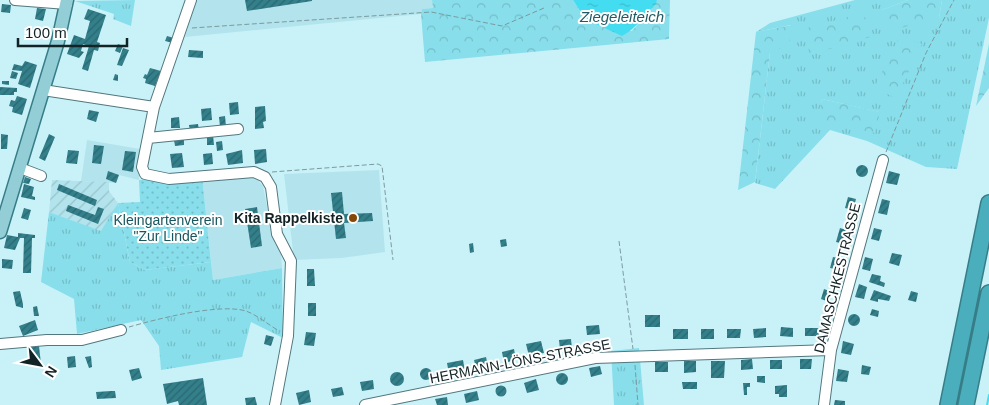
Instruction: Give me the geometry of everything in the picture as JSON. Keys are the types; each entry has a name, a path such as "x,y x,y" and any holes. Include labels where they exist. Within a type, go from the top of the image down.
{"highway":[{"path":"948,405 989,203"},
{"path":"966,405 989,293"}],"main road":[{"path":"0,232 43,90 67,2"}],"street":[{"path":"15,0 67,2"},
{"path":"191,0 154,107 142,167 145,174 168,179 254,172 265,177 271,187 277,234 291,261 288,336 275,405"},
{"path":"43,90 154,107"},
{"path":"148,138 238,129"},
{"name":"DAMASCHKESTRASSE","path":"824,405 831,350 883,160"},
{"path":"20,168 41,176"},
{"path":"0,344 47,340 82,340 121,330"},
{"name":"HERMANN-LÖNS-STRASSE","path":"365,405 595,358 831,350"}],"path":[{"path":"883,160 897,130 926,54 954,0"},
{"path":"181,29 431,12 502,26 544,8"},
{"path":"265,177 272,172 378,164 382,166 393,260"},
{"path":"619,241 634,357 638,405"},
{"path":"121,330 155,320 232,308 249,312 288,336"}],"shaded area":[{"path":"196,0 432,0 433,8 422,9 421,14 185,37"},
{"path":"87,140 140,149 139,180 119,175 116,183 81,181"},
{"path":"379,170 385,252 342,258 294,260 284,174"},
{"path":"202,176 254,176 263,186 274,242 281,254 282,268 213,280"},
{"path":"52,180 109,182 109,191 118,203 102,232 49,212"}],"green space":[{"path":"135,0 131,26 113,19 114,14 75,1"},
{"path":"432,0 573,0 585,19 632,31 657,0 670,0 669,39 425,62 421,14 422,9 433,8"},
{"path":"855,0 908,0 882,10 939,18 942,0 989,0 989,18 957,169 926,167 867,141 830,130 775,189 755,183 770,52 791,25 756,32 770,23","holes":["822,99 880,112 818,120"]},
{"path":"908,0 942,0 939,18 889,31 882,10"},
{"path":"863,13 870,37 809,55 807,28"},
{"path":"792,25 789,45 770,52 755,182 738,190 756,32"},
{"path":"900,36 922,44 896,98 874,88"},
{"path":"989,44 989,88 976,106"},
{"path":"822,99 880,112 875,133 817,120"},
{"name":"Kleingartenverein \"Zur Linde\"","path":"202,176 211,262 145,270 130,262 118,203 140,202 139,180"},
{"path":"118,203 130,262 145,270 211,262 213,280 282,268 283,338 251,322 242,357 161,370 159,346 141,320 77,334 74,299 41,282 49,212 101,231"},
{"path":"639,348 644,405 614,405 611,351"}],"water":[{"name":"Ziegeleiteich","path":"573,0 657,0 656,4 636,25 622,36 585,19"}],"building":[{"path":"245,0 312,0 312,1 247,11"},
{"path":"2,4 11,5 10,13 1,12"},
{"path":"37,8 46,9 43,21 35,19"},
{"path":"88,9 106,15 97,42 100,43 98,51 94,50 88,71 82,69 89,46 83,44 81,51 84,52 79,58 67,54 74,35 85,39 90,21 84,19"},
{"path":"167,36 174,38 173,43 165,41"},
{"path":"118,44 123,46 120,53 115,51"},
{"path":"123,48 129,50 122,66 117,65"},
{"path":"189,50 203,51 203,58 188,57"},
{"path":"25,61 37,65 30,88 18,84 22,71 12,70 14,64 22,66"},
{"path":"150,68 161,71 155,86 145,83 146,79 143,78 145,74 147,75"},
{"path":"12,71 18,73 16,79 10,78"},
{"path":"115,74 118,75 118,81 113,80"},
{"path":"2,81 9,81 9,85 2,84"},
{"path":"0,87 17,88 17,92 14,92 14,95 0,95"},
{"path":"17,96 27,99 22,115 12,112 13,107 9,106 11,100 15,101"},
{"path":"238,102 239,114 230,115 229,103"},
{"path":"265,106 266,121 263,122 264,128 255,129 255,107"},
{"path":"211,108 212,120 202,121 201,109"},
{"path":"89,110 99,112 96,122 87,119"},
{"path":"225,116 226,126 220,127 219,117"},
{"path":"179,117 180,128 171,128 171,118"},
{"path":"198,124 199,130 190,131 189,125"},
{"path":"1,134 8,135 7,149 1,149"},
{"path":"49,134 55,137 45,161 39,158"},
{"path":"213,135 214,145 207,145 207,136"},
{"path":"184,139 184,145 175,146 174,140"},
{"path":"222,141 223,150 217,151 216,142"},
{"path":"94,145 104,146 101,164 92,163"},
{"path":"266,149 267,162 255,164 254,150"},
{"path":"68,150 79,151 77,164 66,163"},
{"path":"242,150 243,163 228,165 226,154"},
{"path":"125,151 136,152 133,172 122,170"},
{"path":"182,153 184,167 172,168 170,154"},
{"path":"212,153 213,164 204,165 203,154"},
{"path":"860,165 864,165 868,171 864,177 860,177 856,173 856,169"},
{"path":"108,171 119,175 116,183 106,179"},
{"path":"889,171 900,174 897,185 886,183"},
{"path":"25,177 31,179 29,184 23,183"},
{"path":"24,184 34,187 32,196 35,197 35,200 21,197"},
{"path":"59,184 97,200 95,206 57,190"},
{"name":"Kita Rappelkiste","path":"342,192 344,214 372,213 373,221 344,223 346,238 336,239 331,193"},
{"path":"848,197 856,199 853,210 845,208"},
{"path":"882,199 890,201 887,215 878,213"},
{"path":"68,205 95,215 98,207 104,209 98,224 66,211"},
{"path":"257,207 262,246 251,248 245,209"},
{"path":"24,208 31,210 28,220 21,218"},
{"path":"840,228 849,231 845,244 836,242"},
{"path":"874,228 882,230 879,241 871,239"},
{"path":"18,233 35,235 35,238 32,238 31,273 23,273 24,238 20,238 15,250 4,248 7,235 18,237"},
{"path":"506,239 507,246 501,247 500,240"},
{"path":"473,243 474,252 470,253 469,244"},
{"path":"892,253 902,255 899,266 889,263"},
{"path":"833,257 843,259 840,270 830,268"},
{"path":"865,257 873,259 870,271 862,269"},
{"path":"2,259 13,260 12,269 2,268"},
{"path":"307,269 314,269 315,286 307,286"},
{"path":"872,274 881,276 880,281 885,283 884,287 869,282"},
{"path":"859,284 867,287 864,299 855,297"},
{"path":"824,289 832,292 829,302 821,299"},
{"path":"874,290 891,296 889,301 878,299 878,302 870,300"},
{"path":"20,291 23,308 16,306 13,292"},
{"path":"911,291 918,293 916,302 908,300"},
{"path":"308,303 316,303 316,316 308,316"},
{"path":"37,306 39,316 34,316 33,307"},
{"path":"872,309 879,311 878,317 870,315"},
{"path":"852,314 856,314 860,320 856,326 852,326 848,322 848,318"},
{"path":"645,315 660,315 660,327 645,327"},
{"path":"35,320 38,330 23,336 19,326"},
{"path":"599,325 600,334 587,335 586,326"},
{"path":"781,327 793,328 793,337 780,336"},
{"path":"766,328 766,337 754,338 753,329"},
{"path":"805,328 819,328 819,336 805,336"},
{"path":"673,329 688,329 688,339 673,339"},
{"path":"701,329 714,329 714,339 701,339"},
{"path":"727,329 741,329 740,338 727,338"},
{"path":"306,332 316,333 314,346 304,345"},
{"path":"266,335 274,337 271,346 264,344"},
{"path":"571,339 572,349 560,350 559,340"},
{"path":"541,341 544,353 529,356 526,344"},
{"path":"843,341 854,344 851,355 841,353"},
{"path":"39,346 41,364 31,364 29,362 30,347"},
{"path":"514,349 516,360 504,363 502,352"},
{"path":"75,356 76,367 68,368 67,357"},
{"path":"91,356 92,367 89,368 85,357"},
{"path":"486,357 488,366 476,368 474,360"},
{"path":"752,359 753,369 741,370 741,360"},
{"path":"800,359 812,359 811,369 800,369"},
{"path":"463,360 465,371 449,374 447,363"},
{"path":"770,360 782,360 782,369 770,369"},
{"path":"684,361 696,361 696,372 684,373"},
{"path":"711,361 725,361 724,378 711,378"},
{"path":"655,362 668,362 668,372 655,372"},
{"path":"862,365 871,367 869,375 861,374"},
{"path":"600,366 602,374 591,377 589,368"},
{"path":"139,368 142,378 132,381 129,370"},
{"path":"426,368 432,374 426,380 420,374"},
{"path":"838,369 849,371 847,382 836,381"},
{"path":"397,372 402,374 404,379 402,384 397,386 392,384 390,379 392,374"},
{"path":"564,373 567,374 567,384 560,385 557,384 556,377 557,374"},
{"path":"757,376 765,376 765,383 757,382"},
{"path":"203,378 207,405 179,405 178,401 167,404 163,384"},
{"path":"536,379 539,390 527,393 524,383"},
{"path":"373,380 374,389 362,391 360,382"},
{"path":"682,382 697,382 697,389 683,389"},
{"path":"743,383 750,383 750,387 747,387 747,395 744,395"},
{"path":"501,385 507,391 501,397 495,391"},
{"path":"787,385 787,397 779,397 779,394 775,394 775,386"},
{"path":"342,387 344,395 333,397 331,389"},
{"path":"309,390 311,402 299,405 296,393"},
{"path":"115,391 116,398 97,399 96,392"},
{"path":"477,391 479,400 466,403 464,394"},
{"path":"255,397 257,405 246,405 245,398"},
{"path":"447,397 448,405 437,405 435,399"},
{"path":"835,400 845,401 845,405 834,405"}],"waterway":[{"path":"987,405 989,395"}],"place":[{"name":"Kita Rappelkiste","path":"353,218"}]}
